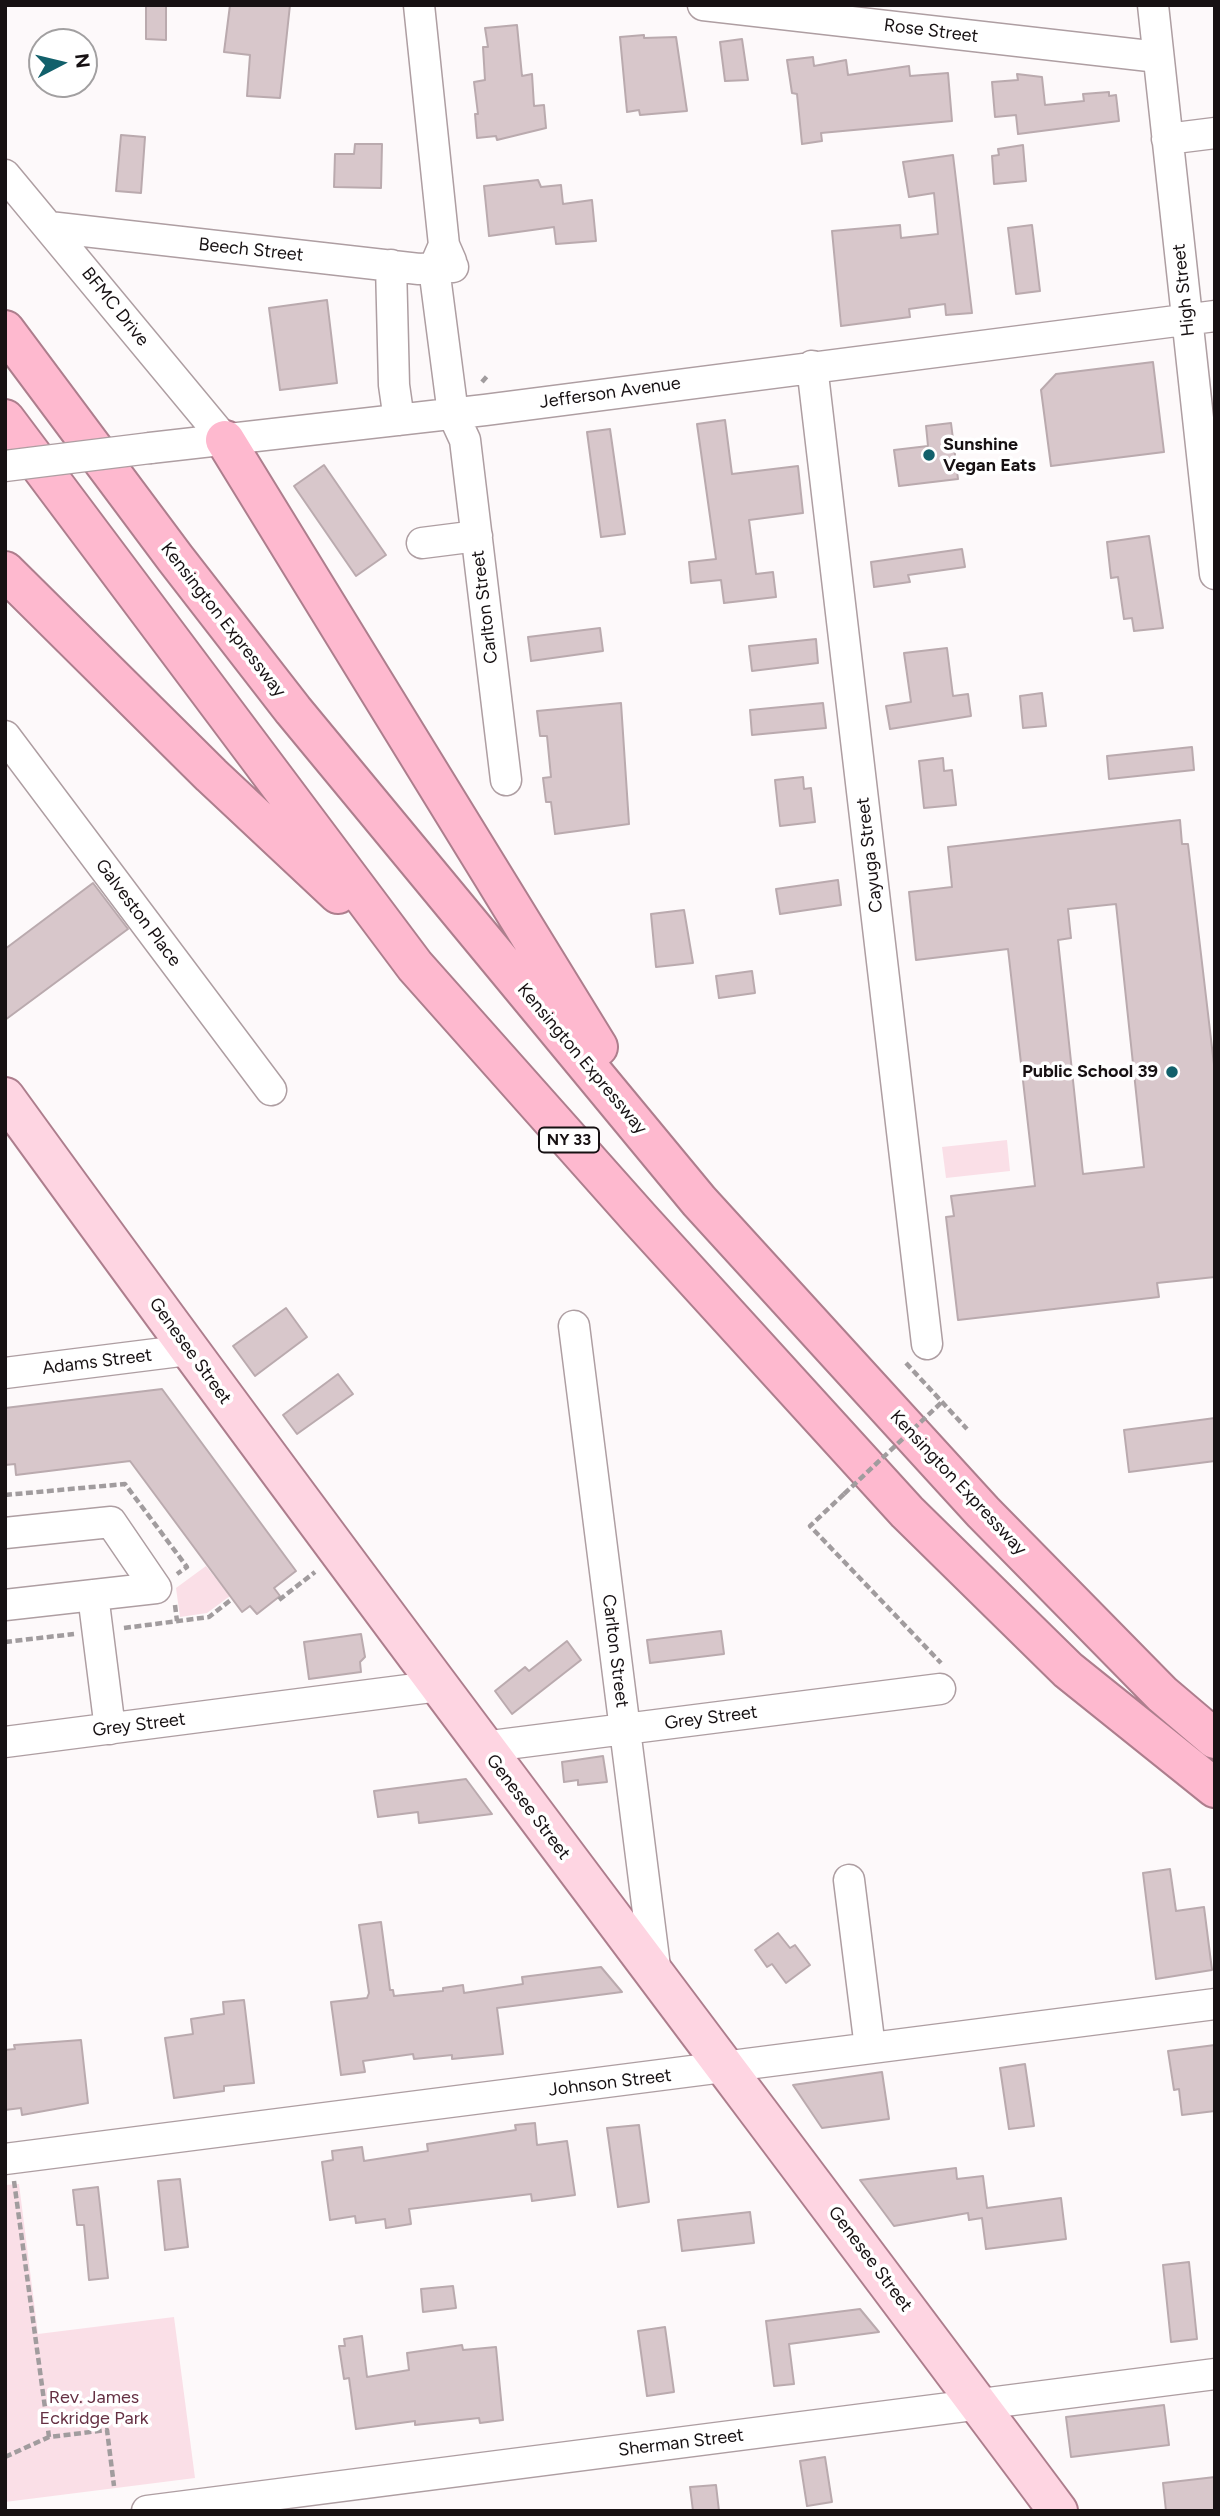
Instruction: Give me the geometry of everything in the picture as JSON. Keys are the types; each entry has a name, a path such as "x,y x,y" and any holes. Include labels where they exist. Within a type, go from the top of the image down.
{"highway":[{"name":"Kensington Expressway","path":"5,330 293,710 699,1200 983,1512 1161,1694 1215,1739"},
{"name":"NY 33","path":"5,419 415,966 640,1219 907,1512 1068,1670 1215,1788"},
{"path":"225,440 613,1072 699,1200"},
{"path":"5,571 211,775 415,966"}],"main road":[{"name":"Genesee Street","path":"5,1097 188,1350 483,1747 1058,2511"}],"street":[{"name":"Carlton Street","path":"419,5 444,260 506,780"},
{"name":"Rose Street","path":"703,5 1158,57"},
{"name":"High Street","path":"1153,5 1167,139 1201,318 1215,574"},
{"path":"1167,139 1215,133"},
{"name":"BFMC Drive","path":"5,175 225,440"},
{"name":"Beech Street","path":"49,227 391,265 444,260"},
{"path":"391,265 394,385 399,420"},
{"name":"Jefferson Avenue","path":"5,466 399,420 463,420 812,366 1201,318"},
{"name":"Cayuga Street","path":"812,366 917,1354"},
{"path":"422,543 477,536"},
{"name":"Galveston Place","path":"5,736 271,1090"},
{"name":"Carlton Street","path":"574,1326 656,1976"},
{"name":"Adams Street","path":"5,1373 188,1350"},
{"path":"5,1533 111,1522 156,1588 5,1605"},
{"path":"93,1595 110,1729"},
{"name":"Grey Street","path":"483,1747 625,1729 944,1679"},
{"name":"Grey Street","path":"5,1742 439,1686"},
{"path":"849,1880 870,2048"},
{"name":"Johnson Street","path":"10,2168 870,2048 1215,2004"},
{"name":"Sherman Street","path":"147,2511 1215,2374"}],"path":[{"path":"482,382 488,375"},
{"path":"917,1354 942,1402 967,1429"},
{"path":"942,1402 810,1526 944,1679"},
{"path":"5,1495 125,1484 187,1567"},
{"path":"279,1600 315,1572"},
{"path":"111,1629 209,1617 232,1600"},
{"path":"5,1642 80,1633"},
{"path":"10,2168 49,2437"},
{"path":"5,2457 49,2437 107,2430 114,2486"}],"green space":[{"path":"1007,1140 1010,1171 946,1178 942,1147"},
{"path":"206,1566 230,1596 207,1613 180,1617 176,1588"},
{"name":"Rev. James Eckridge Park","path":"19,2184 38,2334 174,2317 195,2478 5,2502 5,2185"}],"building":[{"path":"146,5 166,5 166,40 146,39"},
{"path":"230,5 290,5 280,98 247,96 250,55 224,52"},
{"path":"517,25 522,76 532,74 534,106 544,105 546,128 497,140 496,136 477,138 475,114 478,114 474,82 485,80 483,47 488,47 485,28"},
{"path":"644,35 644,38 676,37 687,111 640,115 639,110 627,112 620,37"},
{"path":"742,39 748,80 725,81 720,42"},
{"path":"813,57 814,66 846,60 848,75 909,66 910,76 948,73 952,121 821,133 822,141 802,144 797,94 792,93 787,60"},
{"path":"1017,74 1042,77 1045,105 1084,101 1083,94 1109,92 1109,96 1116,95 1119,121 1018,134 1016,115 995,117 992,82 1018,80"},
{"path":"121,135 145,137 141,193 116,191"},
{"path":"355,144 382,144 381,188 334,187 335,154 354,154"},
{"path":"1023,145 1026,181 994,184 992,156 999,155 998,149"},
{"path":"953,155 972,313 946,315 945,304 909,309 910,317 841,326 832,231 900,225 901,238 938,234 934,193 909,197 903,162"},
{"path":"538,180 541,187 561,185 563,204 592,200 596,241 556,244 554,227 489,236 484,186"},
{"path":"1032,225 1040,291 1016,294 1008,228"},
{"path":"327,300 337,383 280,390 269,308"},
{"path":"1153,362 1164,452 1051,466 1041,390 1056,374"},
{"path":"725,420 732,474 798,466 803,513 749,520 756,574 773,572 776,597 724,603 721,580 691,583 689,562 716,559 697,424"},
{"path":"951,423 958,479 899,486 894,450 928,446 926,426"},
{"path":"610,429 625,534 601,537 587,432"},
{"path":"324,465 386,555 356,576 294,486"},
{"path":"1149,536 1163,628 1134,631 1132,618 1124,619 1118,577 1111,578 1107,542"},
{"path":"962,549 965,567 908,575 910,582 874,587 871,562"},
{"path":"600,628 603,651 531,661 528,637"},
{"path":"816,639 818,663 752,671 749,646"},
{"path":"947,648 953,696 968,694 971,716 890,729 886,706 911,702 904,653"},
{"path":"1042,693 1046,726 1023,728 1020,696"},
{"path":"621,703 629,824 555,834 551,802 546,802 543,778 551,777 547,736 540,736 537,711"},
{"path":"823,703 826,728 752,735 750,710"},
{"path":"1192,747 1194,770 1109,779 1107,756"},
{"path":"943,758 944,771 952,770 956,805 924,808 919,761"},
{"path":"803,777 804,789 811,788 815,822 780,826 775,780"},
{"path":"1180,820 1182,844 1188,844 1215,1073 1215,1277 1157,1283 1159,1297 958,1320 946,1217 954,1216 951,1196 1035,1186 1008,949 916,960 909,892 952,887 948,847","holes":["1116,904 1144,1167 1083,1174 1058,940 1071,938 1068,909"]},
{"path":"838,880 841,905 780,914 776,889"},
{"path":"93,883 128,929 5,1020 5,949"},
{"path":"684,910 693,963 656,967 651,914"},
{"path":"752,971 755,993 719,998 716,976"},
{"path":"286,1308 307,1337 255,1376 233,1346"},
{"path":"338,1374 353,1394 297,1434 283,1415"},
{"path":"162,1389 296,1571 274,1588 280,1596 257,1614 250,1606 242,1612 130,1461 16,1475 15,1464 5,1465 5,1408"},
{"path":"1215,1418 1215,1461 1129,1472 1124,1430"},
{"path":"721,1631 724,1654 650,1663 647,1640"},
{"path":"361,1634 365,1657 360,1662 361,1672 309,1679 304,1642"},
{"path":"567,1641 581,1660 512,1714 495,1691 525,1667 529,1671"},
{"path":"603,1756 607,1782 578,1785 578,1780 564,1782 562,1762"},
{"path":"466,1779 492,1814 419,1823 418,1812 378,1817 374,1791"},
{"path":"1170,1869 1176,1911 1204,1907 1212,1970 1156,1979 1143,1873"},
{"path":"381,1922 390,1990 393,1990 394,1996 443,1991 443,1988 463,1985 464,1993 523,1984 522,1977 601,1967 622,1992 497,2008 503,2054 452,2059 452,2055 414,2059 413,2054 363,2061 365,2072 341,2075 331,2002 367,1998 369,1993 359,1925"},
{"path":"778,1933 790,1948 795,1945 810,1965 786,1983 772,1964 767,1967 755,1950"},
{"path":"244,2000 254,2083 224,2086 224,2091 174,2098 165,2038 193,2034 191,2019 224,2014 223,2002"},
{"path":"81,2040 88,2103 22,2115 21,2108 5,2110 5,2050 15,2049 14,2045"},
{"path":"1215,2045 1215,2111 1182,2115 1179,2089 1174,2090 1168,2051"},
{"path":"1025,2064 1034,2126 1009,2129 1000,2068"},
{"path":"882,2072 889,2119 822,2128 793,2085"},
{"path":"535,2123 537,2145 567,2141 575,2195 532,2201 531,2194 409,2209 411,2224 386,2228 385,2219 356,2223 355,2216 330,2220 322,2162 333,2160 332,2151 362,2147 364,2161 428,2151 427,2144 516,2130 515,2125"},
{"path":"639,2125 649,2202 618,2207 607,2128"},
{"path":"956,2168 957,2179 983,2176 987,2208 1061,2198 1066,2239 986,2249 982,2218 969,2220 968,2213 894,2226 860,2180"},
{"path":"180,2179 188,2247 165,2250 158,2181"},
{"path":"98,2187 108,2278 89,2280 84,2225 77,2225 73,2190"},
{"path":"750,2212 754,2243 682,2251 678,2220"},
{"path":"1189,2262 1197,2339 1171,2342 1163,2265"},
{"path":"453,2286 456,2308 423,2312 421,2289"},
{"path":"860,2309 879,2332 789,2344 794,2384 774,2386 766,2321"},
{"path":"665,2327 674,2392 647,2396 638,2331"},
{"path":"362,2336 367,2377 409,2370 407,2353 462,2345 463,2350 496,2347 503,2420 480,2423 479,2418 415,2425 415,2421 356,2429 349,2378 344,2379 339,2346 345,2346 344,2339"},
{"path":"1164,2405 1169,2445 1071,2457 1066,2417"},
{"path":"825,2457 832,2502 807,2506 800,2461"},
{"path":"1215,2477 1215,2511 1166,2511 1163,2483"},
{"path":"716,2485 719,2511 693,2511 690,2487"}],"place":[{"name":"Sunshine Vegan Eats","path":"929,455"},
{"name":"Public School 39","path":"1172,1072"}]}
